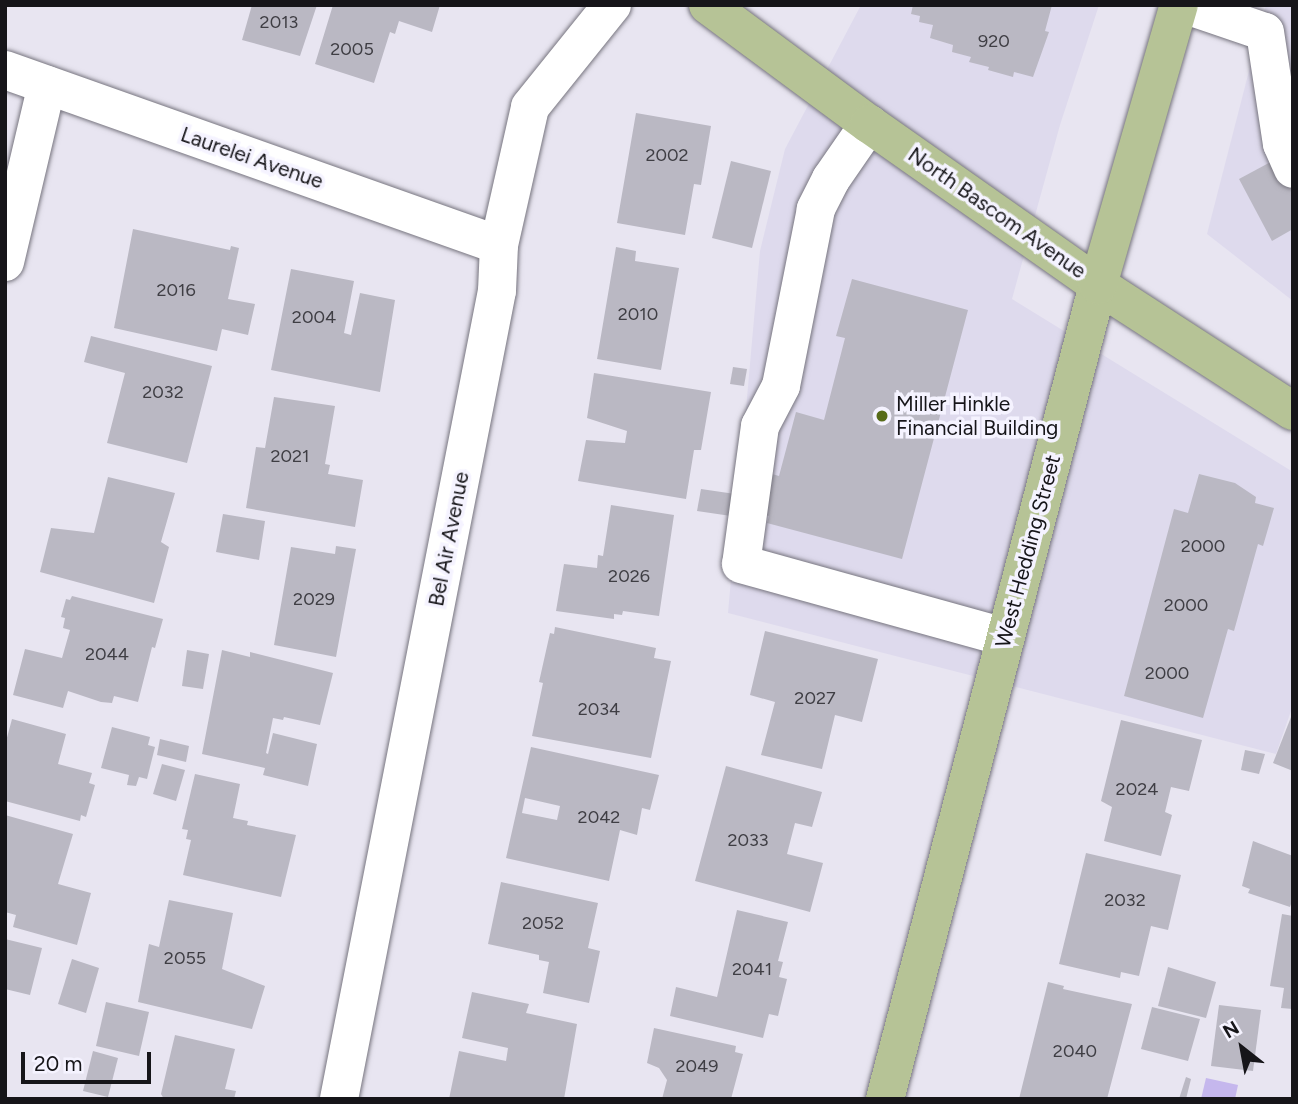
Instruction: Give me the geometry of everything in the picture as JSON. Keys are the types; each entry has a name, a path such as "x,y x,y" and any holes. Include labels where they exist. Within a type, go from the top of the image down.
{"main road":[{"name":"North Bascom Avenue","path":"708,5 869,124 1098,285 1293,411"},
{"name":"West Hedding Street","path":"885,1099 1098,285 1179,5"}],"street":[{"name":"Bel Air Avenue","path":"340,1099 497,291 499,245 530,107 612,5"},
{"path":"1186,5 1265,32 1282,144 1293,169"},
{"name":"Laurelei Avenue","path":"5,69 499,245"},
{"path":"5,262 47,85"},
{"path":"869,124 831,179 816,209 781,386 760,426 741,564 1005,637"}],"shaded area":[{"path":"861,5 1099,5 1060,125 1012,299 1293,472 1293,705 1276,754 728,613 760,251 785,149"},
{"path":"1266,5 1293,5 1293,301 1207,234"},
{"path":"1206,1078 1238,1085 1235,1099 1201,1099"}],"building":[{"path":"252,5 317,5 300,56 242,40"},
{"path":"333,5 440,5 432,32 399,21 395,34 390,32 374,83 315,64"},
{"path":"913,5 1052,5 1045,31 1049,32 1033,77 1014,72 1013,77 988,70 989,67 969,62 971,57 952,52 953,45 930,38 933,25 919,22 920,16 911,14"},
{"path":"636,113 711,126 701,185 694,184 685,235 617,223"},
{"path":"1293,150 1293,229 1272,241 1239,179"},
{"path":"731,161 771,171 752,248 712,238"},
{"path":"133,229 230,250 231,246 239,248 228,299 255,304 248,335 222,329 217,351 114,328"},
{"path":"616,247 636,251 635,261 679,268 661,370 597,359"},
{"path":"291,269 354,281 344,333 351,335 360,293 395,300 380,392 271,370"},
{"name":"Miller Hinkle Financial Building","path":"852,279 968,310 902,559 767,523 769,516 761,514 772,474 779,476 796,412 824,420 845,338 836,336"},
{"path":"91,336 212,366 187,463 107,443 125,373 84,362"},
{"path":"733,367 747,369 744,386 730,384"},
{"path":"594,373 711,392 701,450 694,450 686,499 578,481 586,440 625,443 627,431 587,418"},
{"path":"274,397 335,406 325,464 330,465 328,474 363,480 355,527 246,508 256,447 265,448"},
{"path":"1199,474 1235,483 1256,497 1255,503 1274,508 1263,546 1258,544 1234,631 1228,629 1203,718 1124,696 1174,509 1188,513"},
{"path":"108,477 175,493 161,542 169,547 154,603 40,572 51,528 94,533"},
{"path":"701,489 735,494 731,516 697,511"},
{"path":"611,505 674,515 659,616 623,611 622,615 614,614 614,619 556,611 564,564 597,568 598,555 603,556"},
{"path":"223,514 265,521 259,560 216,552"},
{"path":"336,546 356,549 336,657 274,645 291,547 335,554"},
{"path":"72,596 163,619 155,648 152,647 138,702 114,696 112,703 101,702 68,691 63,708 13,695 25,649 62,658 70,630 63,628 65,618 61,617 66,599 70,600"},
{"path":"555,627 656,648 654,658 671,661 651,758 532,736 543,683 539,682 550,633 554,634"},
{"path":"765,631 878,659 862,722 835,715 822,769 761,755 775,702 750,695"},
{"path":"187,650 209,654 203,689 182,686"},
{"path":"222,650 250,657 250,652 333,673 320,725 284,717 283,720 273,718 266,753 268,754 273,733 317,744 308,786 263,775 265,768 202,754"},
{"path":"1293,712 1293,771 1273,763"},
{"path":"12,719 66,734 58,764 92,773 89,783 95,785 86,817 81,815 80,821 5,801 5,745"},
{"path":"1121,720 1202,740 1189,791 1171,787 1165,812 1172,815 1161,856 1104,841 1112,807 1101,801"},
{"path":"112,727 150,737 148,745 155,747 147,779 139,777 136,786 127,785 129,775 101,768"},
{"path":"160,739 189,746 186,762 157,755"},
{"path":"531,747 659,775 650,810 642,808 637,835 620,830 609,881 506,858","holes":["525,798 560,806 557,820 522,813"]},
{"path":"1245,750 1265,754 1259,774 1241,770"},
{"path":"162,764 185,770 176,801 153,794"},
{"path":"726,766 822,792 812,827 795,823 787,854 823,863 810,912 695,881"},
{"path":"195,774 240,784 233,818 248,821 247,825 296,835 281,897 183,875 191,840 186,839 188,830 182,829"},
{"path":"5,815 73,834 58,884 91,893 77,945 13,927 16,915 5,912"},
{"path":"1253,841 1293,856 1293,898 1290,907 1248,893 1250,889 1242,886"},
{"path":"1086,853 1181,875 1168,930 1151,926 1139,976 1121,972 1120,978 1059,964"},
{"path":"501,882 598,903 588,948 600,951 589,1003 543,993 549,962 539,960 539,955 488,944"},
{"path":"169,900 233,913 222,969 265,986 252,1029 138,1002 149,944 159,947"},
{"path":"737,910 788,922 778,961 783,962 779,977 787,979 778,1016 769,1014 763,1038 670,1016 676,987 717,997"},
{"path":"1282,914 1293,916 1293,1009 1281,1008 1284,988 1270,986"},
{"path":"5,939 42,948 30,995 5,989"},
{"path":"72,959 99,968 86,1013 58,1004"},
{"path":"1168,967 1216,982 1206,1018 1158,1006"},
{"path":"1048,982 1064,986 1063,989 1132,1004 1107,1099 1019,1099"},
{"path":"472,992 529,1004 526,1013 577,1024 564,1099 449,1099 459,1051 506,1061 508,1048 462,1038"},
{"path":"106,1002 149,1012 139,1056 96,1046"},
{"path":"1219,1005 1261,1010 1253,1071 1211,1066"},
{"path":"1152,1007 1200,1019 1188,1061 1141,1049"},
{"path":"654,1028 736,1046 735,1052 743,1054 731,1099 662,1099 667,1080 659,1068 647,1063"},
{"path":"175,1035 235,1049 225,1089 236,1091 234,1099 164,1099 161,1094"},
{"path":"93,1051 118,1058 108,1097 83,1091"},
{"path":"1186,1077 1191,1079 1186,1099 1179,1099"}],"place":[{"name":"Miller Hinkle Financial Building","path":"882,416"}]}
